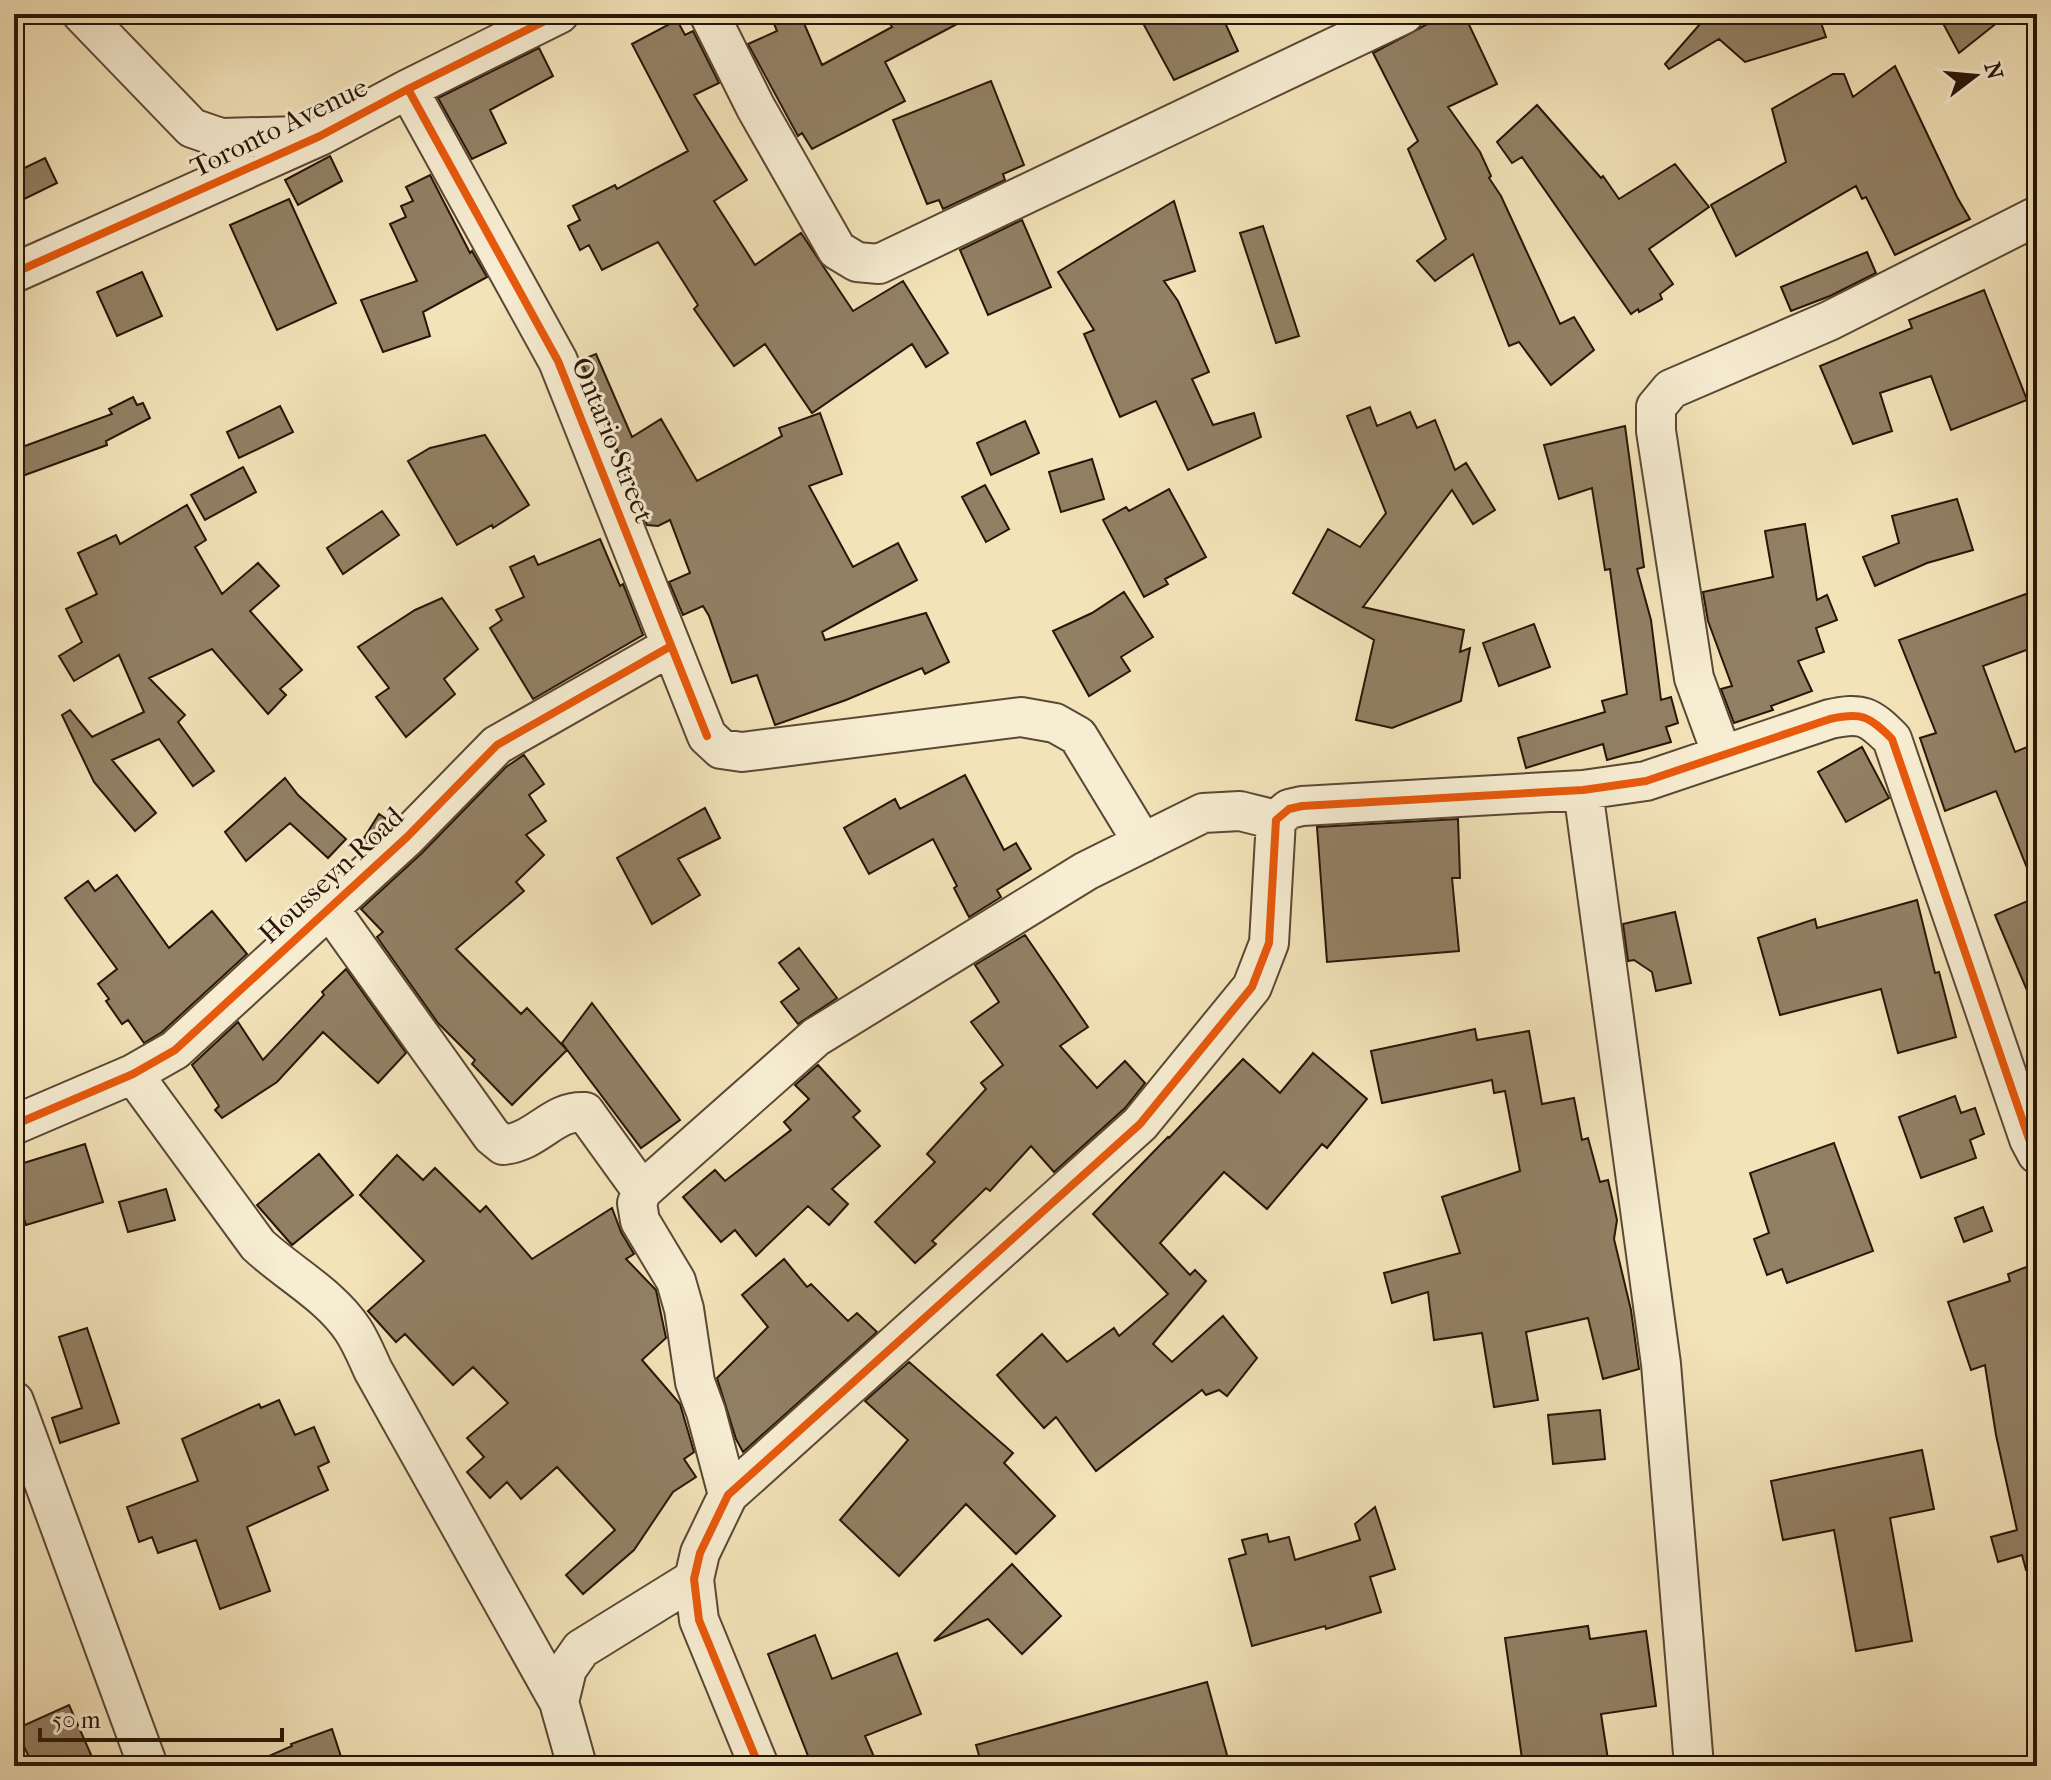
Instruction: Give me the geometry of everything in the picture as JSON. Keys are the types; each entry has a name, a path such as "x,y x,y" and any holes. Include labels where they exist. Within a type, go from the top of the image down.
{"street":[{"path":"82,14 192,128 221,138 320,136"},
{"name":"Toronto Avenue","path":"14,273 320,136 559,14"},
{"path":"709,14 756,108 837,250 857,262 879,264 1404,14"},
{"name":"Ontario Street","path":"408,89 558,361 707,736 721,749 742,752 1021,717 1055,723 1078,736 1143,843"},
{"path":"1722,755 1694,678 1656,431 1656,407 1671,389 1829,321 2037,216"},
{"name":"Housseyn Road","path":"14,1125 133,1074 175,1050 407,837 497,745 671,646"},
{"path":"759,1766 699,1620 694,1579 700,1553 728,1495 1140,1124 1252,987 1269,943 1276,820 1289,809 1583,790 1646,781 1856,713 1875,722 1892,739 2034,1143"},
{"path":"1583,790 1661,1364 1694,1766"},
{"path":"728,1495 695,1382 684,1309 676,1281 640,1221 637,1203 642,1191 816,1037 1086,871 1203,813 1240,811 1276,820"},
{"path":"329,908 492,1136 503,1145 521,1143 569,1111 585,1112 642,1191"},
{"path":"133,1074 258,1245 331,1304 353,1330 559,1702 577,1766"},
{"path":"14,1401 148,1766"},
{"path":"559,1702 567,1669 581,1649 694,1579"}],"building":[{"path":"770,14 800,14 822,65 892,27 884,14 976,14 885,62 905,101 812,149 802,133 798,136 748,44 777,31"},
{"path":"1138,14 1221,14 1238,51 1174,80"},
{"path":"1446,14 1464,14 1497,84 1448,107 1480,152 1491,176 1489,178 1501,196 1560,324 1574,317 1594,350 1551,385 1519,342 1509,346 1473,254 1435,281 1417,261 1446,239 1408,149 1418,141 1373,53"},
{"path":"1692,14 1818,14 1826,37 1745,62 1719,39 1669,69 1665,64 1701,23"},
{"path":"1938,14 2008,14 1959,53"},
{"path":"677,20 685,35 693,31 719,83 694,95 747,180 714,201 755,265 801,233 853,311 903,281 948,353 926,367 912,344 812,413 765,344 734,366 694,309 698,305 658,242 602,270 589,245 580,250 568,226 580,220 573,206 615,185 617,189 688,151 632,44"},
{"path":"539,48 553,76 490,110 506,143 472,159 438,98"},
{"path":"1895,66 1970,219 1895,255 1866,197 1862,199 1856,186 1736,256 1711,205 1786,162 1772,109 1833,74 1844,74 1853,97"},
{"path":"991,81 1024,165 1003,174 1005,180 943,209 939,200 927,204 893,120"},
{"path":"1537,105 1601,178 1603,176 1619,199 1675,164 1709,207 1649,249 1673,284 1660,294 1662,299 1631,314 1522,157 1512,163 1497,142"},
{"path":"330,156 342,181 298,205 285,180"},
{"path":"45,158 57,183 14,204 14,173"},
{"path":"430,175 470,253 472,251 487,277 423,312 430,336 383,352 361,300 417,281 390,224 406,217 401,206 413,201 406,187"},
{"path":"289,199 336,303 277,330 230,225"},
{"path":"1174,201 1195,271 1164,281 1178,301 1209,372 1192,379 1213,425 1254,413 1261,437 1188,470 1156,401 1120,417 1084,334 1094,330 1058,272"},
{"path":"1022,220 1051,287 988,315 960,250"},
{"path":"1263,226 1299,336 1276,343 1240,233"},
{"path":"1867,252 1876,273 1791,311 1781,287"},
{"path":"142,272 162,316 117,336 97,292"},
{"path":"1984,290 2027,400 1951,430 1931,376 1880,393 1892,431 1853,444 1820,366 1912,328 1909,320"},
{"path":"596,354 632,437 661,419 697,481 782,436 779,428 820,413 842,474 809,486 853,567 898,543 917,580 822,632 825,640 926,613 949,662 925,674 922,668 775,725 757,675 732,683 703,606 683,615 669,582 690,573 670,520 658,526 647,525 581,360"},
{"path":"133,397 137,405 143,403 150,418 106,441 107,445 14,479 14,450 112,414 109,409"},
{"path":"280,406 293,432 239,458 227,432"},
{"path":"1370,407 1377,426 1410,412 1417,428 1435,420 1455,470 1466,463 1495,510 1473,524 1452,490 1363,607 1464,630 1460,652 1470,648 1461,701 1392,728 1356,720 1374,640 1293,593 1328,529 1360,547 1386,513 1347,416"},
{"path":"1025,421 1039,453 991,475 977,443"},
{"path":"1625,426 1644,567 1637,569 1651,620 1661,700 1671,697 1678,723 1666,727 1671,742 1607,760 1603,744 1526,768 1518,738 1605,712 1602,701 1627,694 1610,569 1605,570 1592,488 1559,499 1544,445"},
{"path":"485,435 529,505 493,528 492,525 457,545 408,461 430,448"},
{"path":"1092,459 1104,499 1061,512 1049,472"},
{"path":"243,467 256,492 205,520 191,495"},
{"path":"985,485 1009,529 986,542 962,497"},
{"path":"1169,489 1206,557 1165,579 1168,584 1144,597 1103,520 1126,507 1129,511"},
{"path":"1957,499 1973,550 1927,563 1875,586 1863,557 1899,543 1892,516"},
{"path":"187,505 206,540 195,547 222,594 258,563 279,586 250,611 302,670 280,689 286,695 268,714 212,649 149,678 185,715 178,722 214,771 193,786 159,739 112,760 156,813 135,831 94,782 62,715 70,710 92,737 144,712 119,655 74,681 59,656 82,642 66,609 97,594 78,553 116,535 120,544"},
{"path":"382,511 399,535 343,574 327,548"},
{"path":"1805,524 1817,600 1827,595 1837,620 1816,628 1824,652 1798,661 1812,691 1771,706 1773,710 1734,723 1721,689 1732,686 1708,621 1703,592 1773,577 1765,531"},
{"path":"600,539 620,586 623,584 643,635 533,699 490,628 502,620 496,610 524,597 510,567 534,556 538,565"},
{"path":"2037,590 2037,646 1983,666 2015,752 2037,743 2036,890 1996,791 1945,811 1920,738 1936,733 1899,640"},
{"path":"1124,592 1153,637 1121,657 1130,671 1089,696 1053,631 1092,613"},
{"path":"442,598 478,649 444,679 455,694 406,737 376,697 389,688 358,647 415,610"},
{"path":"1534,624 1550,667 1499,686 1483,643"},
{"path":"1862,747 1889,798 1846,822 1818,772"},
{"path":"524,755 544,784 529,795 546,821 526,835 544,855 516,882 524,891 456,949 521,1014 527,1008 567,1050 512,1105 472,1064 475,1060 438,1023 377,937 383,932 361,909 422,853 506,767"},
{"path":"965,775 1004,850 1016,843 1031,869 997,890 1001,897 969,917 933,839 869,874 844,828 895,799 900,809"},
{"path":"285,778 298,795 346,839 328,858 290,823 246,861 225,832"},
{"path":"705,808 720,838 678,859 700,895 652,924 617,858"},
{"path":"379,814 391,822 362,848 359,846"},
{"path":"1458,819 1460,878 1452,878 1459,951 1327,962 1317,827"},
{"path":"117,875 169,948 212,911 247,954 162,1032 144,1043 128,1020 122,1024 106,1001 109,999 98,984 117,969 65,898 88,881 95,891"},
{"path":"2037,897 2037,1014 1995,915"},
{"path":"1917,900 1935,973 1939,972 1956,1037 1898,1053 1881,989 1780,1015 1758,938 1815,919 1817,928"},
{"path":"1675,912 1691,983 1656,991 1652,972 1634,960 1628,961 1623,924"},
{"path":"1025,935 1088,1027 1060,1046 1097,1088 1125,1061 1145,1083 1125,1108 1054,1172 1031,1146 990,1191 986,1188 932,1241 936,1244 915,1263 875,1222 935,1162 927,1154 986,1089 981,1083 1003,1065 971,1022 999,1002 975,965"},
{"path":"799,948 837,998 798,1024 781,1002 799,989 779,963"},
{"path":"346,969 406,1053 378,1083 323,1032 277,1082 222,1118 215,1110 219,1106 192,1065 238,1022 263,1060"},
{"path":"592,1003 680,1120 641,1148 562,1043"},
{"path":"1475,1029 1477,1040 1529,1031 1542,1104 1574,1098 1582,1140 1588,1138 1600,1182 1608,1180 1617,1220 1614,1239 1631,1310 1639,1369 1603,1379 1588,1318 1526,1332 1538,1400 1494,1407 1482,1333 1434,1340 1428,1292 1392,1303 1384,1273 1460,1253 1442,1197 1520,1171 1505,1091 1494,1093 1492,1080 1382,1103 1371,1051"},
{"path":"1313,1053 1367,1099 1327,1148 1322,1144 1267,1209 1224,1172 1160,1243 1190,1275 1195,1270 1206,1281 1153,1344 1172,1362 1223,1316 1257,1358 1227,1396 1219,1390 1206,1395 1202,1390 1096,1471 1056,1417 1044,1428 997,1375 1042,1334 1067,1362 1114,1328 1119,1336 1168,1294 1093,1214 1243,1059 1280,1093"},
{"path":"818,1065 860,1111 853,1117 880,1146 832,1189 848,1204 829,1225 808,1206 756,1256 735,1230 721,1242 683,1197 715,1170 725,1181 791,1130 784,1122 809,1099 795,1085"},
{"path":"1955,1096 1961,1113 1975,1108 1984,1134 1970,1140 1976,1158 1921,1178 1899,1117"},
{"path":"1834,1143 1873,1251 1787,1283 1782,1269 1767,1275 1754,1239 1769,1233 1750,1173"},
{"path":"85,1144 103,1202 26,1225 14,1187 14,1166"},
{"path":"319,1154 353,1195 292,1245 257,1205"},
{"path":"397,1155 423,1180 435,1168 480,1212 486,1206 532,1259 612,1208 634,1254 626,1259 656,1290 666,1338 642,1360 680,1404 694,1452 684,1459 696,1477 673,1492 634,1550 583,1594 566,1575 615,1530 557,1467 521,1499 507,1482 490,1498 467,1472 484,1457 467,1438 508,1403 473,1367 453,1385 405,1334 396,1342 368,1311 424,1261 360,1195"},
{"path":"166,1189 175,1220 128,1232 119,1202"},
{"path":"1983,1207 1992,1231 1964,1242 1955,1218"},
{"path":"784,1259 807,1287 811,1284 848,1321 857,1313 877,1332 743,1452 717,1378 768,1327 742,1295"},
{"path":"2037,1263 2037,1569 2026,1570 2022,1555 1998,1562 1991,1537 2017,1530 1996,1435 1985,1365 1971,1370 1948,1302 2010,1281 2008,1274"},
{"path":"87,1328 119,1423 60,1443 52,1418 82,1408 59,1337"},
{"path":"909,1362 1013,1453 1004,1463 1055,1516 1016,1554 966,1504 899,1576 840,1520 908,1440 865,1401"},
{"path":"279,1400 295,1435 314,1427 329,1462 318,1467 328,1490 247,1527 270,1591 220,1609 196,1540 158,1553 152,1537 139,1542 127,1507 198,1481 182,1439 259,1404 261,1408"},
{"path":"1600,1410 1605,1459 1553,1464 1548,1415"},
{"path":"1922,1450 1934,1509 1890,1518 1912,1641 1856,1651 1834,1530 1783,1540 1771,1481"},
{"path":"1375,1507 1395,1569 1370,1577 1381,1612 1326,1629 1325,1626 1252,1646 1229,1559 1246,1554 1242,1540 1267,1534 1269,1542 1289,1537 1295,1560 1360,1540 1355,1524"},
{"path":"1012,1564 1061,1616 1022,1654 988,1619 934,1641"},
{"path":"1588,1626 1590,1639 1646,1631 1656,1706 1601,1714 1609,1766 1523,1766 1505,1638"},
{"path":"815,1635 832,1679 897,1653 921,1714 865,1736 878,1766 812,1766 768,1654"},
{"path":"1207,1682 1230,1766 982,1766 976,1745"},
{"path":"69,1705 96,1766 33,1766 16,1729"},
{"path":"332,1729 344,1766 246,1766 291,1744"}],"cycle path":[{"path":"14,273 320,136 559,14"},
{"path":"408,89 558,361 707,736"},
{"path":"14,1125 133,1074 175,1050 407,837 497,745 671,646"},
{"path":"759,1766 699,1620 694,1579 700,1553 728,1495 1140,1124 1252,987 1269,943 1276,820 1289,809 1583,790 1646,781 1830,719 1858,716 1871,721 1892,739 2029,1139 2037,1154"}]}
